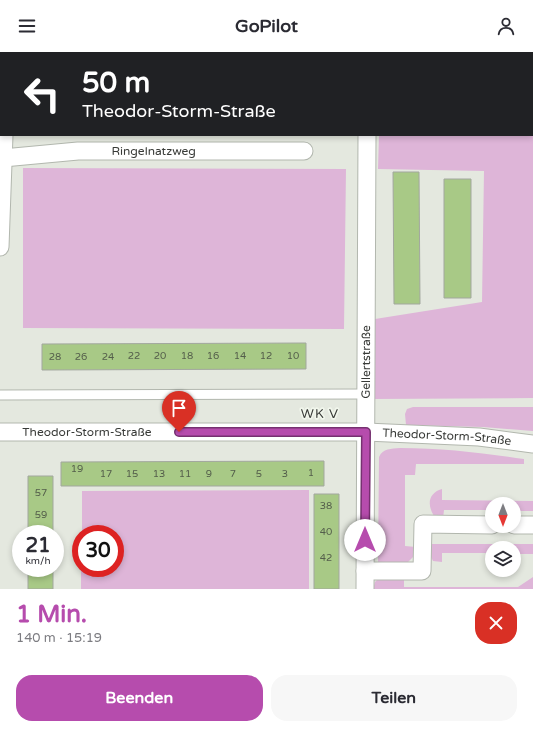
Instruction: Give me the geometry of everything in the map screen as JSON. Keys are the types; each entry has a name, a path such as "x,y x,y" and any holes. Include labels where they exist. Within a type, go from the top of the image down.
{"street":[{"path":"0,247 4,136"},
{"name":"Gellertstraße","path":"365,589 368,136"},
{"name":"Ringelnatzweg","path":"4,158 78,151 304,150"},
{"name":"Theodor-Storm-Straße","path":"0,432 366,432 480,437 533,444"},
{"path":"365,571 422,571 423,524 485,525"},
{"path":"521,525 533,525"}],"lane":[{"path":"0,395 366,394"}],"shaded area":[{"path":"379,136 533,136 533,398 372,399 375,319 482,302 484,171 378,169"},
{"path":"23,168 346,169 344,329 23,328"},
{"path":"413,407 533,407 533,431 483,427 406,425 405,414 407,409"},
{"path":"400,448 447,450 524,459 524,464 416,464 415,475 405,475 405,546 416,547 416,554 407,563 378,563 379,457 385,450"},
{"path":"442,489 442,500 485,500 485,510 444,510 443,519 434,516 430,508 430,500 431,496"},
{"path":"309,490 309,589 81,589 81,577 124,577 124,525 82,525 82,491"},
{"path":"521,501 533,501 533,511 521,511"},
{"path":"431,544 485,544 485,553 442,553 442,562 433,561 431,557"},
{"path":"521,544 533,544 533,554 521,554"},
{"path":"404,576 404,587 518,587 533,577 533,589 373,589 375,582 379,578"}],"building":[{"path":"393,172 419,172 420,304 394,304"},
{"path":"444,179 471,179 471,298 444,298"},
{"path":"306,343 306,369 42,370 42,344"},
{"path":"324,461 324,486 61,486 61,462"},
{"path":"28,476 53,476 53,525 28,525"},
{"path":"314,494 339,494 339,589 314,589"},
{"path":"28,577 53,577 53,589 28,589"}],"district":[{"name":"WK V","path":"320,414"}],"route":[{"path":"179,432 366,432 365,540"}]}
